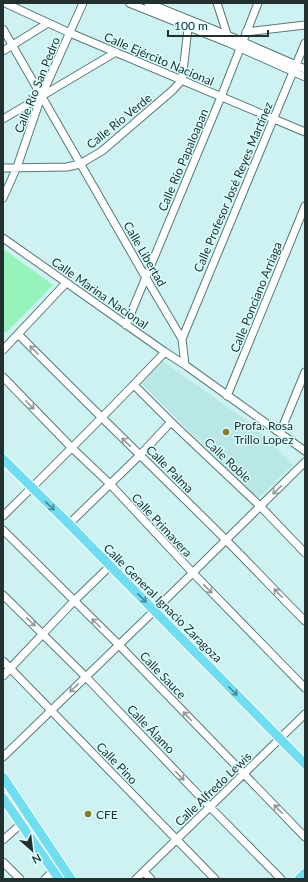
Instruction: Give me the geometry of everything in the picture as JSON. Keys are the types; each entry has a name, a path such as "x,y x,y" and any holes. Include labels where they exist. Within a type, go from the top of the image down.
{"main road":[{"name":"Calle General Ignacio Zaragoza","path":"3,459 305,764"},
{"path":"3,777 71,879"},
{"path":"3,798 59,879"},
{"path":"299,879 305,874"}],"street":[{"name":"Calle Ejército Nacional","path":"5,3 70,33 305,132"},
{"name":"Calle Río San Pedro","path":"3,198 17,167 42,96 83,3"},
{"path":"129,3 189,24 227,35 241,45 295,68 305,69"},
{"path":"148,3 229,43 241,45"},
{"path":"217,3 229,43"},
{"name":"Calle Río Papaloapan","path":"126,325 221,97 258,3"},
{"path":"3,51 48,23"},
{"path":"182,80 189,24"},
{"path":"246,32 305,25"},
{"name":"Calle Libertad","path":"3,29 182,339 185,365"},
{"name":"Calle Profesor José Reyes Martínez","path":"182,339 305,44"},
{"path":"3,119 116,52"},
{"path":"295,68 305,77"},
{"name":"Calle Río Verde","path":"3,168 67,167 80,164 102,151 173,90 182,80"},
{"name":"Calle Ponciano Arriaga","path":"227,396 305,206"},
{"name":"Calle Marina Nacional","path":"3,238 185,365"},
{"path":"3,350 66,283"},
{"name":"Calle Palma","path":"18,334 101,418 140,454 305,621"},
{"path":"3,516 72,448 165,352"},
{"path":"185,365 305,451"},
{"path":"280,433 305,372"},
{"name":"Calle Primavera","path":"3,377 72,448 110,484 193,573 305,688"},
{"name":"Calle Roble","path":"134,385 260,506 305,553"},
{"path":"69,524 171,422"},
{"path":"3,758 305,462"},
{"name":"Calle Sauce","path":"3,530 119,645 305,837"},
{"path":"3,676 74,601 110,566"},
{"name":"Calle Álamo","path":"3,595 86,677 281,879"},
{"name":"Calle Pino","path":"3,661 215,879"},
{"name":"Calle Alfredo Lewis","path":"136,879 305,714"},
{"path":"3,840 29,817"},
{"path":"3,862 20,879"},
{"path":"44,879 53,870 61,865"},
{"path":"144,872 151,879"}],"shaded area":[{"path":"161,360 253,425 293,465 257,499 140,382"}],"green space":[{"path":"3,249 53,285 6,333 3,330"}],"place":[{"name":"Profa. Rosa Trillo Lopez","path":"226,432"},
{"name":"CFE","path":"88,814"}]}
